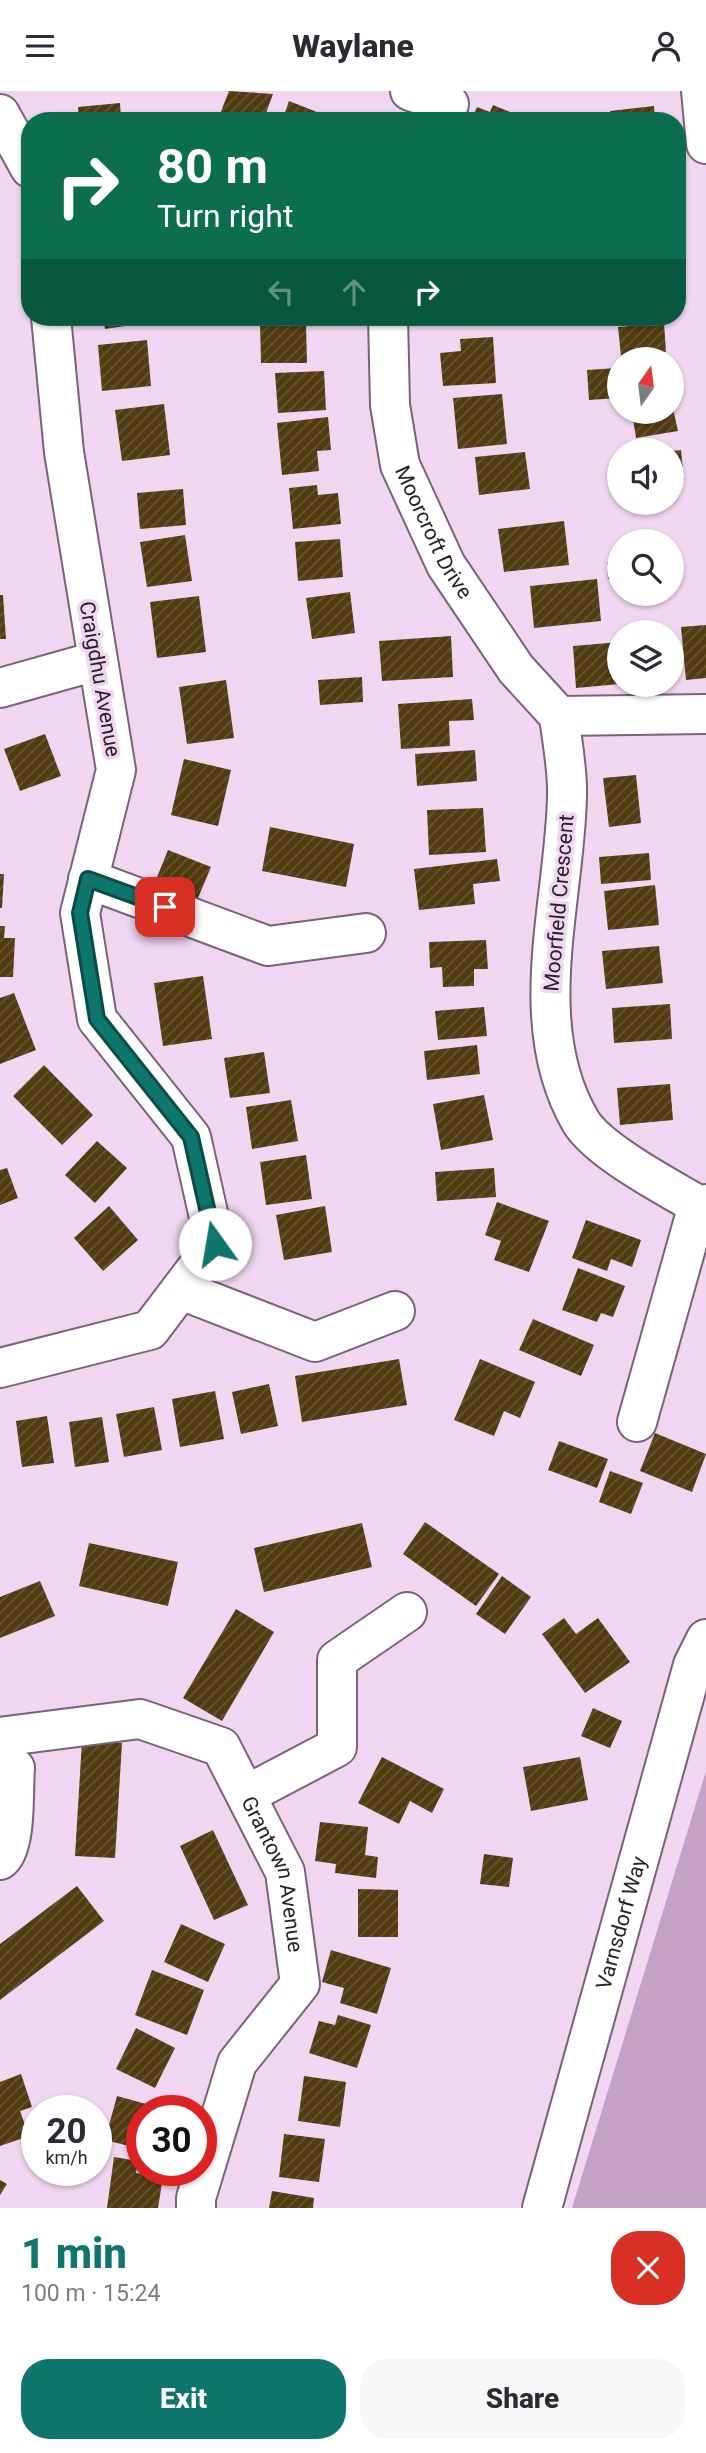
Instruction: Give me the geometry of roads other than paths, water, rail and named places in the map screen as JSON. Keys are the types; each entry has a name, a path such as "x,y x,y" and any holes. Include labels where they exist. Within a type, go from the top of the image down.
{"street":[{"path":"410,91 448,105"},
{"path":"701,91 706,144"},
{"path":"0,114 21,151"},
{"name":"Craigdhu Avenue","path":"0,1368 150,1330 215,1244 191,1137 97,1019 80,913 116,770 96,661 64,451 52,326"},
{"name":"Moorcroft Drive","path":"388,326 390,405 400,465 446,565 516,669 559,716"},
{"path":"0,688 96,661"},
{"path":"559,716 706,714"},
{"name":"Moorfield Crescent","path":"559,716 567,795 549,986 560,1072 582,1123 628,1164 702,1204"},
{"path":"88,879 268,946 366,933"},
{"path":"637,1422 702,1204"},
{"path":"181,1290 315,1342 395,1311"},
{"path":"246,1795 337,1747 337,1660 407,1612"},
{"name":"Varnsdorf Way","path":"542,2208 693,1665 706,1639"},
{"name":"Grantown Avenue","path":"7,1752 141,1719 221,1747 285,1872 300,1984 237,2063 196,2198 196,2208"},
{"path":"0,1860 5,1856 11,1841 7,1752"}]}
